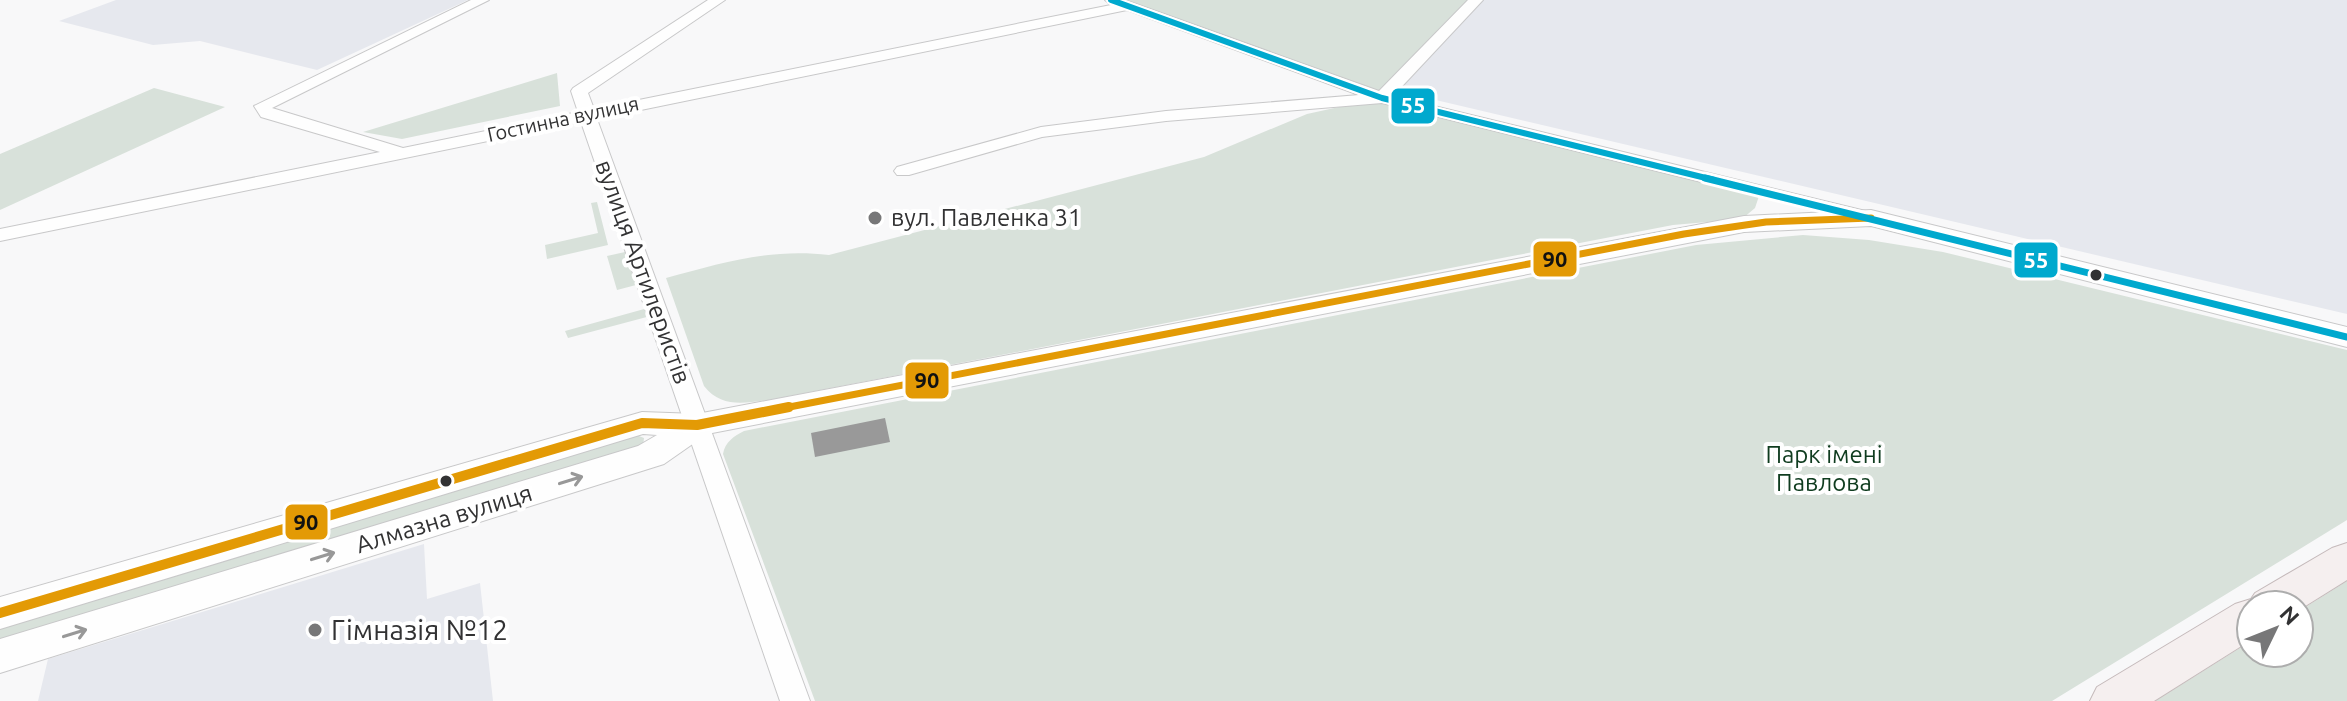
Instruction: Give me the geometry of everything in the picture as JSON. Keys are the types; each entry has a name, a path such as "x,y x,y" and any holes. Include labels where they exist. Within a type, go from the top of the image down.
{"main road":[{"path":"2297,589 2347,559"},
{"path":"2114,701 2235,627"}],"street":[{"path":"400,153 267,113 262,106 482,0"},
{"path":"588,114 579,91 718,0"},
{"path":"903,171 1041,132 1166,116 1382,98 1476,0"},
{"path":"1118,3 1382,98 1871,218"},
{"name":"Гостинна вулиця","path":"0,235 1118,3"},
{"name":"вулиця Артилеристів","path":"588,114 795,701"},
{"name":"Алмазна вулиця","path":"0,613 642,423 697,425 1684,234 1766,222 1871,218 2347,337"},
{"name":"Алмазна вулиця","path":"0,656 651,455 697,425"}],"shaded area":[{"path":"116,0 468,0 317,70 200,41 153,45 59,21"},
{"path":"1476,0 2347,0 2347,314 1389,89"},
{"name":"Гімназія №12","path":"424,544 427,599 480,583 493,701 38,701 48,659"}],"green space":[{"path":"1111,0 1476,0 1382,97 1761,190 1755,208 1742,219 1673,225 769,400 725,401 704,386 666,278 766,255 829,255 1204,157 1307,114 1380,98"},
{"path":"557,73 560,106 402,139 363,132"},
{"path":"154,88 225,107 0,210 0,154"},
{"path":"597,202 608,245 547,259 545,245 598,233 591,203"},
{"name":"Парк імені Павлова","path":"1803,235 1869,240 1943,252 2347,350 2347,520 2052,701 815,701 723,454 730,440 744,431 1696,245"},
{"path":"625,252 636,285 617,290 607,256"},
{"path":"655,306 658,314 568,338 565,331"},
{"path":"634,434 644,438 643,447 0,647 0,623"},
{"path":"2347,581 2347,701 2155,701 2235,651 2235,669 2315,669 2315,601"}],"building":[{"path":"885,418 890,442 815,457 811,433"}],"transit line":[{"name":"55","path":"1111,0 1382,98 2347,337"},
{"name":"90","path":"0,613 642,423 697,425 1684,234 1766,222 1871,218"}],"place":[{"name":"вул. Павленка 31","path":"875,218"},
{"name":"Гімназія №12","path":"315,630"}]}
